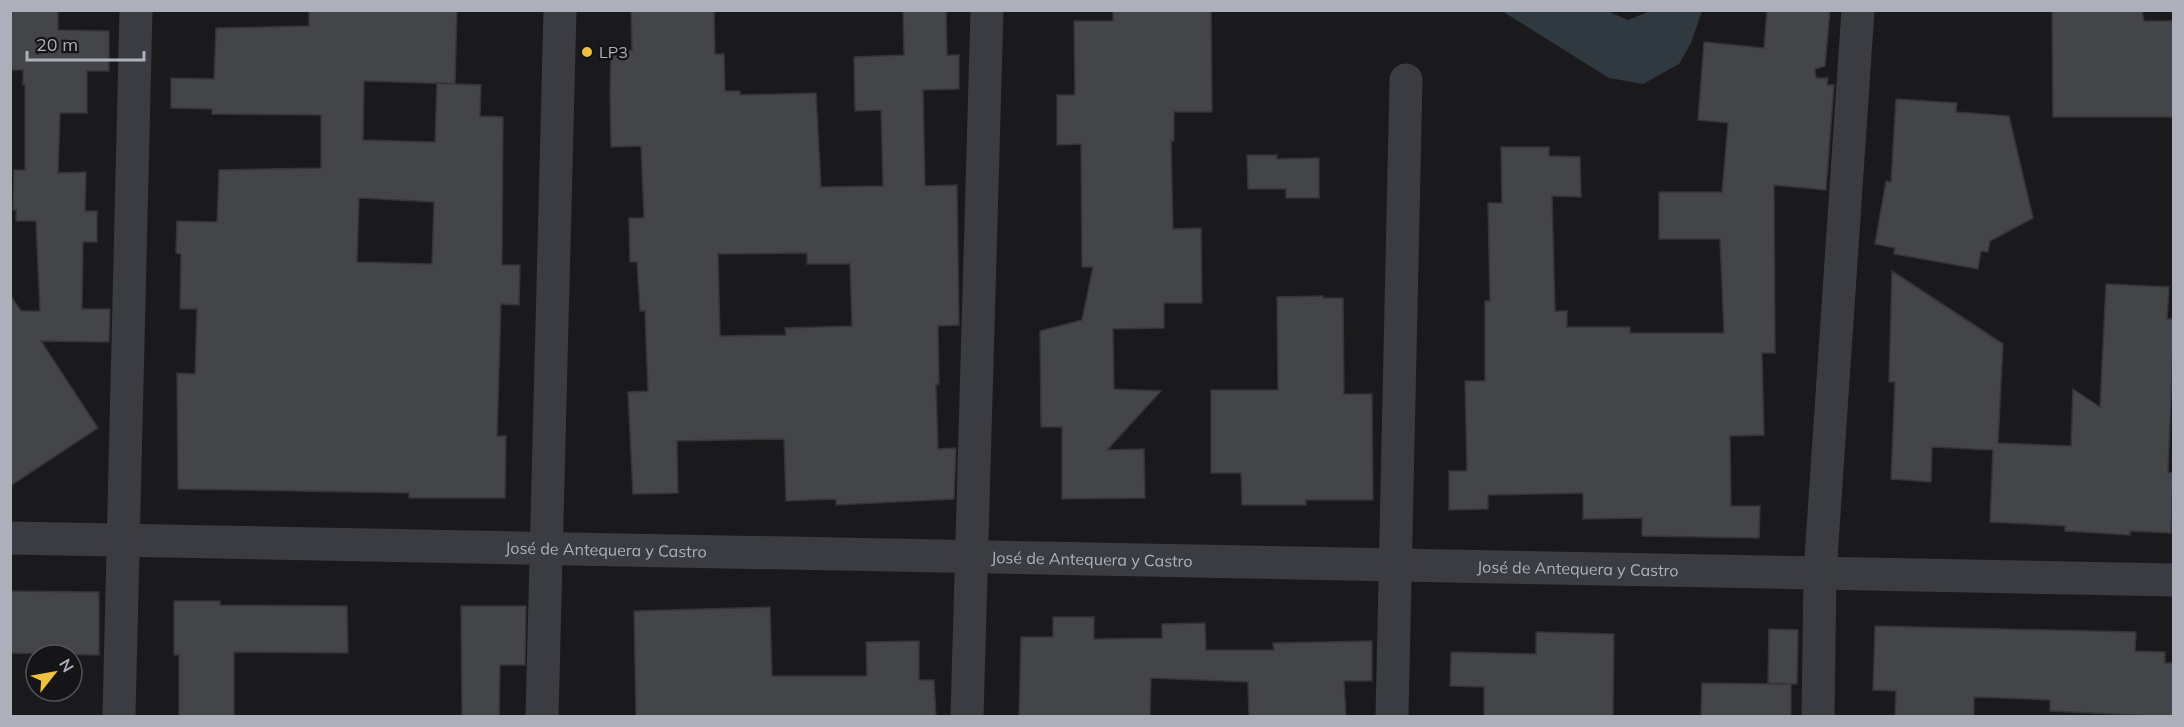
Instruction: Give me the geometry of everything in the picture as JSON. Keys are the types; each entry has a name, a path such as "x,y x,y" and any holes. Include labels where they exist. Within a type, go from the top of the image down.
{"street":[{"path":"119,717 136,10"},
{"path":"543,717 560,10"},
{"path":"967,717 987,10"},
{"path":"1818,717 1820,573 1858,10"},
{"path":"1392,717 1406,80"},
{"name":"José de Antequera y Castro","path":"10,538 2174,580"}],"shaded area":[{"path":"1502,11 1607,11 1628,20 1650,11 1702,11 1691,43 1679,64 1643,84 1609,78"}],"building":[{"path":"10,10 58,10 58,30 109,31 109,71 87,71 87,113 60,113 58,173 86,172 85,211 97,211 97,242 83,242 82,309 110,309 109,342 41,341 98,428 10,486 10,295 21,311 40,311 36,221 16,221 16,210 13,210 14,170 25,170 25,85 23,85 23,70 10,70"},
{"path":"309,10 457,10 455,84 481,85 480,116 503,117 502,265 520,265 519,305 501,304 497,436 506,436 505,498 409,498 409,493 178,489 177,373 195,374 197,309 180,309 181,254 176,253 177,221 217,222 219,170 321,168 321,115 212,114 212,109 171,108 171,78 214,79 216,28 309,26","holes":["364,81 437,83 435,142 363,140","359,198 434,202 432,264 357,262"]},
{"path":"631,10 714,10 715,54 724,54 725,91 740,91 740,95 816,93 821,187 883,186 881,110 855,111 854,57 904,55 903,10 946,10 947,55 959,55 959,89 923,90 925,186 957,185 959,325 938,326 939,384 936,384 938,449 956,448 954,499 836,505 836,499 786,501 784,439 677,441 678,493 633,494 628,392 648,391 645,311 640,311 637,262 630,262 629,218 644,218 641,146 611,147 610,93 611,51 632,50","holes":["807,253 807,264 850,264 852,326 785,328 786,335 720,336 718,254"]},
{"path":"1113,10 1211,10 1212,112 1174,112 1174,141 1171,141 1173,229 1201,228 1202,303 1164,303 1164,328 1113,329 1114,389 1161,391 1107,450 1144,449 1145,498 1062,499 1062,427 1041,427 1040,331 1082,320 1093,267 1082,267 1081,144 1057,145 1057,95 1075,95 1074,21 1113,21"},
{"path":"1767,10 1830,10 1825,66 1815,69 1816,78 1828,78 1827,85 1834,85 1826,190 1774,185 1775,353 1762,353 1764,435 1730,436 1731,506 1760,506 1759,538 1642,536 1642,518 1583,519 1583,493 1488,495 1488,509 1449,510 1449,471 1467,471 1465,381 1485,381 1485,301 1490,301 1488,203 1502,203 1501,147 1549,147 1549,156 1580,157 1581,197 1552,196 1555,311 1567,311 1567,327 1630,327 1630,333 1724,333 1720,239 1659,239 1659,192 1722,192 1728,123 1698,120 1704,42 1764,48"},
{"path":"2052,10 2142,10 2144,21 2174,21 2174,117 2053,117"},
{"path":"1896,99 1957,103 1956,112 2009,116 2033,218 1990,241 1988,252 1981,251 1978,269 1894,254 1895,248 1875,244 1886,181 1891,182"},
{"path":"1247,155 1277,155 1277,159 1319,158 1319,198 1286,198 1286,189 1248,189"},
{"path":"1892,271 2003,344 1998,443 2071,446 2073,389 2100,407 2106,284 2169,287 2167,319 2174,319 2168,472 2173,473 2171,533 2130,531 2130,535 2065,531 2065,526 1990,522 1993,450 1932,447 1931,482 1891,479 1895,382 1889,382"},
{"path":"1323,296 1323,298 1343,298 1344,394 1372,394 1373,500 1306,500 1306,505 1242,505 1241,473 1211,473 1211,390 1278,390 1277,297"},
{"path":"10,591 99,592 99,655 84,655 84,643 24,643 24,653 10,653"},
{"path":"174,601 220,601 220,605 347,606 348,653 234,652 234,717 179,717 179,655 174,655"},
{"path":"461,606 526,606 525,665 500,665 499,717 462,717"},
{"path":"770,607 772,676 867,676 866,642 919,641 919,680 934,680 936,717 636,717 634,611"},
{"path":"1053,617 1094,617 1094,639 1162,638 1162,624 1205,623 1206,650 1274,650 1273,643 1372,641 1372,681 1344,681 1346,717 1249,717 1248,682 1151,678 1150,717 1019,717 1021,637 1053,637"},
{"path":"1875,626 2136,632 2135,651 2165,652 2165,663 2174,663 2174,717 2050,711 2050,700 1974,697 1974,717 1895,717 1896,691 1873,690"},
{"path":"1769,629 1798,630 1797,684 1791,684 1791,717 1701,717 1702,683 1790,684 1768,683"},
{"path":"1536,632 1614,634 1613,717 1484,717 1484,687 1450,686 1451,652 1536,654"}],"place":[{"name":"LP3","path":"587,52"}]}
